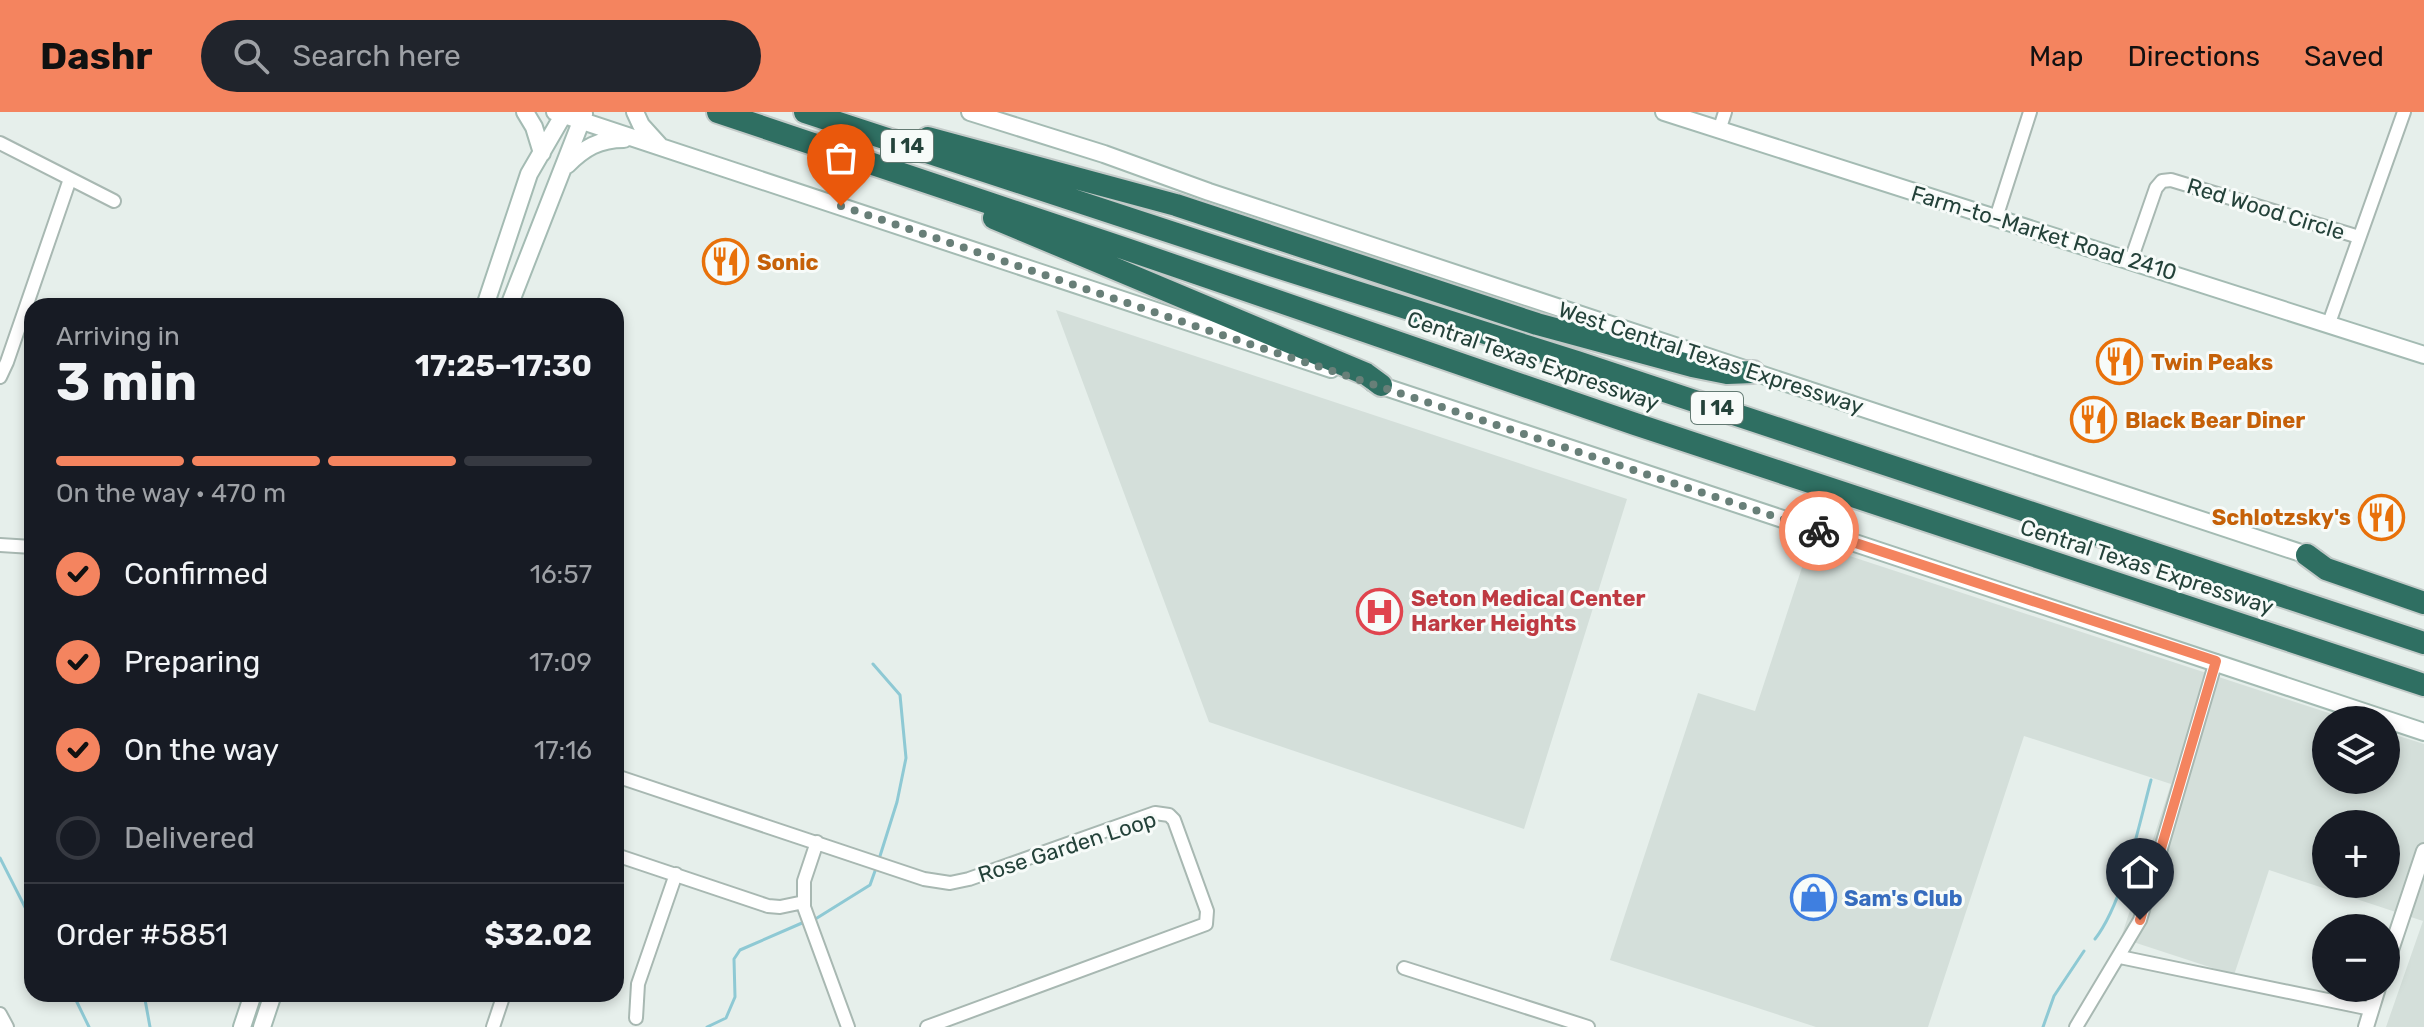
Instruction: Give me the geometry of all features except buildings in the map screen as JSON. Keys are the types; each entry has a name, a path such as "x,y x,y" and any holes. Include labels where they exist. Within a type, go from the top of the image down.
{"highway":[{"name":"Central Texas Expressway","path":"718,112 1635,424 2424,685"},
{"name":"Central Texas Expressway","path":"805,112 1577,362 2424,643"},
{"path":"839,123 877,125 1176,205 1537,324 1634,352 1727,373 1753,372"},
{"path":"941,188 991,217 1366,374 1381,385"},
{"path":"2307,555 2326,569 2424,603"}],"main road":[{"path":"525,112 535,128 542,153"},
{"path":"635,112 641,125 661,147"},
{"name":"West Central Texas Expressway","path":"970,112 2424,594"},
{"name":"Farm-to-Market Road 2410","path":"1664,112 2424,355"},
{"path":"488,298 529,174 561,113 583,116 661,147 1037,273 2424,732"},
{"path":"512,298 583,116"},
{"path":"561,172 578,153 599,142 635,138"},
{"path":"242,1027 250,1002"},
{"path":"262,1027 270,1002"}],"street":[{"path":"1719,131 1725,112"},
{"path":"1996,218 2030,112"},
{"path":"2329,323 2404,112"},
{"path":"0,143 114,201"},
{"path":"29,298 70,179"},
{"name":"Red Wood Circle","path":"2131,260 2156,188 2162,181 2171,180 2359,237"},
{"path":"0,377 24,313"},
{"path":"0,545 24,546"},
{"path":"2076,1027 2140,920 2216,661"},
{"name":"Rose Garden Loop","path":"624,779 924,879 950,883 1155,813 1169,815 1174,820 1207,911 1206,924 927,1027"},
{"path":"817,842 804,881 804,902 848,1027"},
{"path":"2400,923 2424,851"},
{"path":"624,858 768,906 804,902"},
{"path":"636,1018 638,984 676,874"},
{"path":"2120,957 2371,1009"},
{"path":"1404,968 1588,1027"},
{"path":"493,1027 501,1002"},
{"path":"2366,1027 2373,1002"},
{"path":"0,1014 7,1027"}],"shaded area":[{"name":"Seton Medical Center Harker Heights","path":"1056,310 1627,499 1524,829 1209,722"},
{"path":"1810,543 2312,708 2312,794 2400,794 2400,736 2424,744 2424,1027 2386,1027 2395,1002 2400,1002 2400,987 2423,921 2354,898 2400,898 2400,810 2312,810 2312,884 2269,870 2234,975 2121,938 2171,784 2024,736 1928,1027 1816,1027 1610,960 1698,693 1755,711"}],"waterway":[{"path":"873,664 900,695 906,758 897,802 880,856"},
{"path":"2095,939 2122,885 2151,780"},
{"path":"0,858 24,905"},
{"path":"817,918 870,885 875,871"},
{"path":"707,1027 726,1018 735,997 734,959 740,950 802,923"},
{"path":"2043,1027 2054,996 2084,951"},
{"path":"77,1002 89,1027"},
{"path":"145,1002 150,1027"}],"way so far":[{"path":"841,206 1819,531"}],"place":[{"name":"Sonic","path":"726,262"},
{"name":"Twin Peaks","path":"2120,362"},
{"name":"Black Bear Diner","path":"2094,420"},
{"name":"Schlotzsky's","path":"2382,517"},
{"name":"Seton Medical Center Harker Heights","path":"1380,611"},
{"name":"Sam's Club","path":"1813,898"}],"route":[{"path":"1819,531 2216,661 2140,920"}]}
